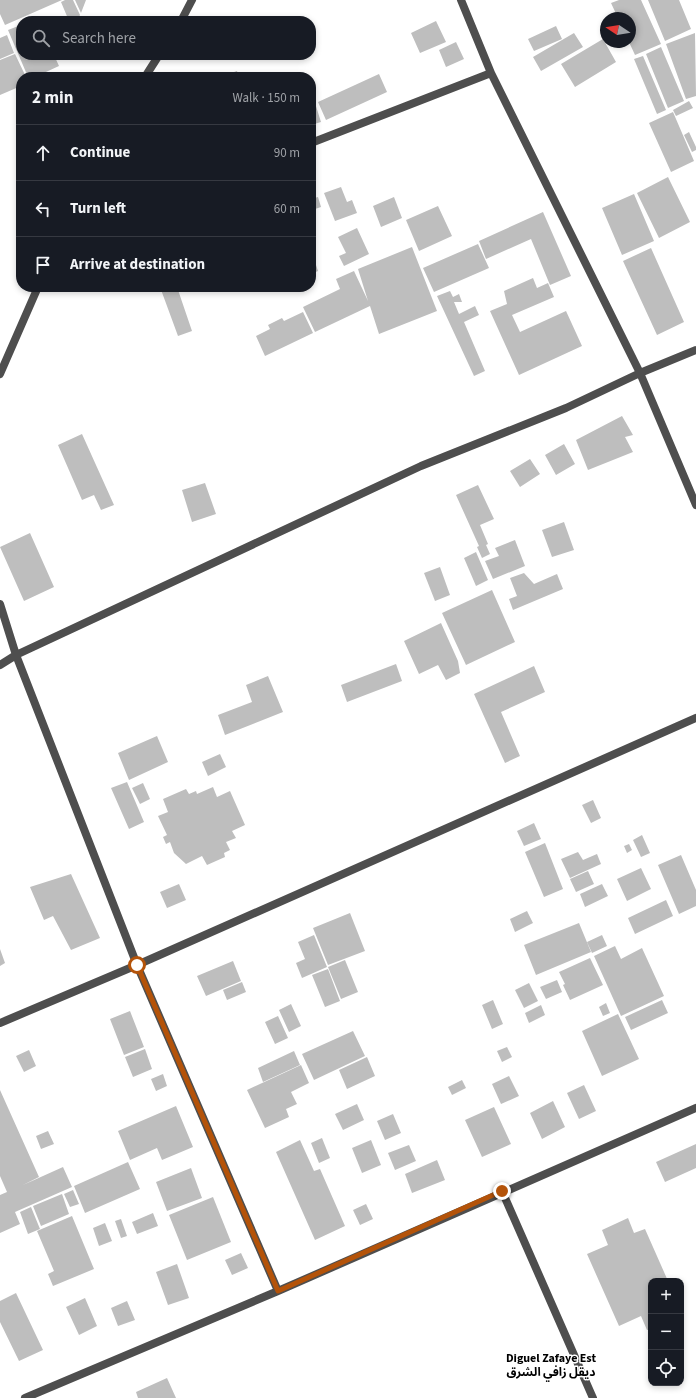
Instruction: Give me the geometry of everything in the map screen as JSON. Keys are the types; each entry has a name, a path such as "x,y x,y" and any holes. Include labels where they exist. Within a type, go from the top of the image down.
{"street":[{"path":"184,16 192,0"},
{"path":"461,0 491,73 640,373 696,505"},
{"path":"148,72 156,60"},
{"path":"316,141 491,73"},
{"path":"0,374 36,292"},
{"path":"0,664 16,655 421,466 566,408 640,373 696,350"},
{"path":"0,604 16,655 137,965 278,1291"},
{"path":"0,1023 137,965 696,718"},
{"path":"25,1398 278,1291 502,1191 696,1108"},
{"path":"502,1191 593,1398"}],"building":[{"path":"0,0 62,0 26,16 16,16 16,20 5,25 0,14"},
{"path":"65,0 73,0 80,16 67,16 61,2"},
{"path":"75,0 86,0 81,13"},
{"path":"619,0 641,0 661,44 635,55 632,48 636,48 636,12 615,12 611,3"},
{"path":"648,0 679,0 691,29 665,41"},
{"path":"436,21 446,42 420,53 411,33"},
{"path":"556,26 562,39 534,51 528,39"},
{"path":"16,27 16,49 8,30"},
{"path":"574,33 583,47 541,71 533,57"},
{"path":"695,33 696,96 686,99 666,44"},
{"path":"7,35 14,53 0,59 0,38"},
{"path":"600,41 600,48 608,48 616,62 575,87 561,64"},
{"path":"456,42 464,59 446,67 439,50"},
{"path":"661,47 684,101 668,108 646,54"},
{"path":"15,54 16,60 18,60 24,72 16,72 16,88 0,95 0,60"},
{"path":"643,56 666,110 657,114 634,59"},
{"path":"21,60 56,60 59,66 46,72 26,72"},
{"path":"379,74 387,92 326,120 318,102"},
{"path":"689,101 693,108 676,116 673,110"},
{"path":"316,106 321,122 316,124"},
{"path":"673,112 694,161 671,172 649,123"},
{"path":"689,132 696,147 696,150 692,152 684,135"},
{"path":"668,177 690,222 659,238 637,193"},
{"path":"341,187 347,202 352,200 357,213 335,221 324,193"},
{"path":"634,194 654,241 622,255 602,208"},
{"path":"318,197 321,207 316,209 316,198"},
{"path":"394,197 402,218 381,227 373,206"},
{"path":"438,206 452,236 419,251 406,220"},
{"path":"543,212 571,276 550,285 531,239 486,259 479,241"},
{"path":"357,228 369,254 344,266 339,256 346,253 338,237"},
{"path":"478,244 489,268 434,292 423,268"},
{"path":"412,247 437,311 379,334 370,306 315,332 303,307 340,289 336,279 354,271 368,301 358,269"},
{"path":"651,248 684,322 657,335 623,261"},
{"path":"533,278 537,288 548,283 554,297 512,315 520,332 566,311 582,346 519,375 490,311 507,304 504,291"},
{"path":"450,291 453,297 459,294 462,302 454,302 459,314 475,306 479,315 464,322 485,371 474,376 437,296"},
{"path":"162,292 179,292 192,331 178,336"},
{"path":"303,312 313,333 265,356 256,336 270,329 268,325 282,318 284,321"},
{"path":"622,416 633,435 625,437 633,452 588,470 576,440"},
{"path":"82,434 114,505 101,510 94,495 82,500 58,445"},
{"path":"564,444 575,464 556,475 545,455"},
{"path":"530,459 540,474 520,487 510,471"},
{"path":"205,483 216,514 192,522 182,490"},
{"path":"478,485 494,519 480,525 488,544 486,545 490,554 482,558 477,547 479,546 456,495"},
{"path":"564,522 574,550 552,557 542,530"},
{"path":"30,533 54,587 24,601 0,547"},
{"path":"515,540 525,566 493,579 485,561 499,556 495,548"},
{"path":"476,552 488,580 476,586 464,558"},
{"path":"440,567 450,595 435,601 424,573"},
{"path":"524,573 534,584 557,574 563,589 513,610 509,599 517,596 510,578"},
{"path":"492,590 515,642 466,665 442,613"},
{"path":"441,623 458,661 460,673 446,680 438,665 419,674 404,641"},
{"path":"396,664 402,681 347,702 341,685"},
{"path":"534,666 545,692 501,712 520,756 505,763 474,694"},
{"path":"268,676 283,712 225,735 218,715 252,702 246,685"},
{"path":"157,736 168,762 129,780 118,753"},
{"path":"220,754 226,767 208,776 202,762"},
{"path":"127,782 144,822 129,829 111,788"},
{"path":"143,783 150,799 140,804 132,788"},
{"path":"213,787 217,797 230,791 245,825 232,831 236,838 226,842 230,850 224,853 225,857 207,865 202,856 186,864 174,853 170,842 166,844 163,837 167,835 158,816 168,812 163,799 186,789 189,794 196,791 197,794"},
{"path":"593,800 601,818 591,823 582,805"},
{"path":"534,823 541,839 524,846 517,831"},
{"path":"642,835 650,853 641,857 633,840"},
{"path":"545,843 563,889 544,897 525,852"},
{"path":"629,844 632,850 627,853 624,846"},
{"path":"578,852 583,860 597,854 601,864 570,878 561,859"},
{"path":"681,855 696,890 696,906 679,914 658,865"},
{"path":"641,868 651,889 627,901 617,879"},
{"path":"588,871 594,884 576,892 570,879"},
{"path":"71,874 100,938 71,950 53,916 44,920 30,887"},
{"path":"179,884 186,900 167,908 160,892"},
{"path":"602,884 608,896 585,907 580,894"},
{"path":"666,900 673,916 635,934 628,918"},
{"path":"527,911 533,923 515,932 510,919"},
{"path":"350,913 365,951 328,965 313,928"},
{"path":"579,923 591,952 536,975 524,945"},
{"path":"314,935 327,967 302,978 296,963 305,959 298,942"},
{"path":"602,935 607,946 592,953 587,942"},
{"path":"615,946 621,959 642,948 664,996 621,1016 594,956"},
{"path":"0,949 5,963 0,966"},
{"path":"590,958 603,985 570,1000 559,972"},
{"path":"345,960 358,992 341,999 328,967"},
{"path":"233,961 241,981 206,996 197,976"},
{"path":"328,969 340,1001 325,1007 312,975"},
{"path":"557,980 562,992 546,999 540,987"},
{"path":"242,982 246,992 227,1000 223,990"},
{"path":"529,983 538,1001 524,1008 515,990"},
{"path":"493,1000 503,1024 492,1029 482,1005"},
{"path":"662,1000 668,1013 631,1030 625,1017"},
{"path":"606,1003 610,1013 603,1016 599,1007"},
{"path":"291,1004 301,1026 289,1032 279,1010"},
{"path":"541,1005 545,1015 529,1023 525,1013"},
{"path":"130,1011 144,1047 124,1055 110,1019"},
{"path":"618,1014 639,1059 602,1076 582,1031"},
{"path":"278,1016 288,1038 275,1044 265,1022"},
{"path":"353,1031 365,1056 314,1080 302,1054"},
{"path":"507,1047 512,1057 502,1062 497,1051"},
{"path":"145,1049 152,1069 133,1077 125,1057"},
{"path":"29,1050 36,1066 24,1072 16,1056"},
{"path":"294,1051 300,1065 263,1082 258,1068"},
{"path":"367,1057 375,1076 347,1089 339,1070"},
{"path":"301,1065 309,1083 291,1092 297,1104 286,1109 289,1117 265,1128 247,1090"},
{"path":"163,1074 167,1086 156,1091 151,1079"},
{"path":"509,1076 519,1096 501,1104 492,1084"},
{"path":"462,1080 466,1088 452,1095 448,1087"},
{"path":"584,1085 596,1111 579,1119 567,1093"},
{"path":"0,1090 39,1177 23,1185 63,1167 72,1187 15,1212 20,1224 0,1233 0,1195 7,1192 0,1176"},
{"path":"553,1101 565,1127 542,1139 530,1113"},
{"path":"357,1104 364,1120 343,1130 335,1114"},
{"path":"176,1106 193,1147 162,1160 157,1148 130,1160 118,1131"},
{"path":"494,1107 511,1144 482,1157 465,1120"},
{"path":"393,1114 401,1133 385,1140 377,1121"},
{"path":"48,1131 54,1144 41,1149 36,1136"},
{"path":"322,1138 330,1158 319,1163 311,1143"},
{"path":"300,1140 314,1171 320,1169 345,1226 315,1240 276,1152"},
{"path":"371,1140 381,1165 362,1173 352,1148"},
{"path":"696,1144 696,1168 665,1182 656,1162"},
{"path":"409,1145 416,1161 395,1170 388,1153"},
{"path":"437,1160 445,1180 412,1193 405,1174"},
{"path":"128,1162 140,1189 85,1213 74,1186"},
{"path":"191,1168 202,1198 167,1211 156,1182"},
{"path":"73,1190 79,1204 70,1207 64,1194"},
{"path":"62,1194 69,1214 41,1226 33,1206"},
{"path":"213,1197 231,1242 187,1260 169,1215"},
{"path":"366,1204 373,1219 360,1225 353,1210"},
{"path":"31,1207 40,1229 28,1234 20,1212"},
{"path":"153,1213 158,1226 137,1234 132,1222"},
{"path":"72,1216 94,1269 53,1286 48,1274 54,1271 37,1231"},
{"path":"628,1218 634,1233 645,1229 667,1278 648,1278 648,1330 641,1316 619,1326 587,1254 608,1245 602,1230"},
{"path":"121,1219 127,1236 121,1238 115,1221"},
{"path":"105,1223 112,1241 99,1246 93,1228"},
{"path":"241,1253 248,1268 232,1275 225,1260"},
{"path":"177,1264 189,1298 168,1305 156,1272"},
{"path":"16,1293 43,1350 19,1361 0,1322 0,1301"},
{"path":"85,1298 97,1326 79,1335 66,1307"},
{"path":"127,1301 135,1320 118,1326 111,1308"},
{"path":"167,1378 176,1398 138,1398 136,1392"}],"district":[{"name":"Diguel Zafaye Est ديقل زافي الشرق","path":"551,1365"}],"route":[{"path":"137,965 278,1291 502,1191"}]}
